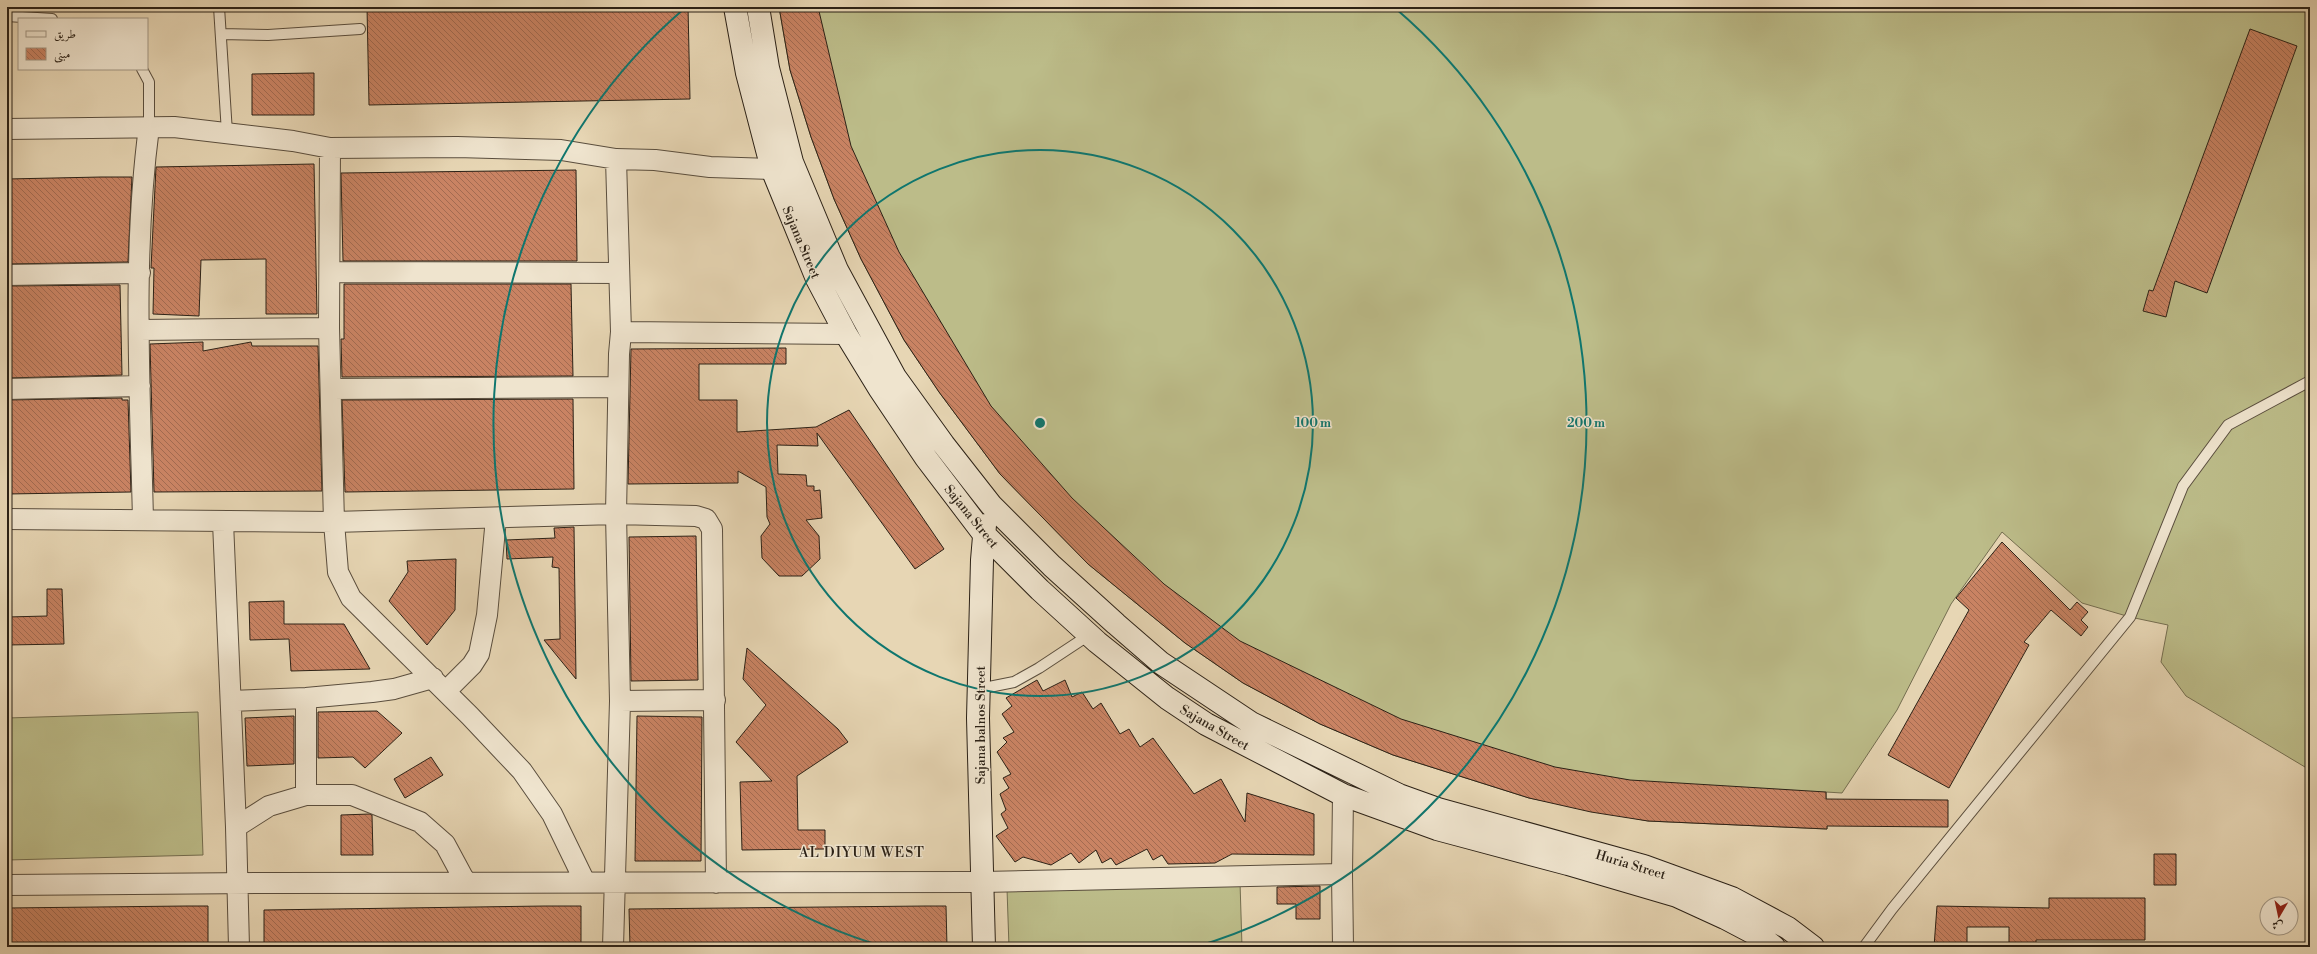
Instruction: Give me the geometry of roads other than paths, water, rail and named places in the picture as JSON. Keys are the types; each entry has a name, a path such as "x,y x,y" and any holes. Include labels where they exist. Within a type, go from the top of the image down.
{"main road":[{"name":"Sajana Street","path":"735,7 747,73 772,169 817,279 846,334 879,388 926,458 983,533 1040,590 1089,635 1167,698 1206,724 1343,795 1437,819"},
{"name":"Sajana Street","path":"758,7 768,68 792,162 837,270 895,376 944,444 992,505 1052,566 1116,624 1161,663 1204,694 1251,723 1332,764 1399,795 1437,819"},
{"name":"Sajana balnos Street","path":"984,947 979,689 983,533 992,505"},
{"name":"Huria Street","path":"1437,819 1568,864 1677,896 1764,944"},
{"name":"Huria Street","path":"1437,819 1644,866 1732,898 1788,928 1813,947"}],"street":[{"path":"7,129 149,127 227,133 293,141 330,148 441,146 561,150 616,159 655,160 710,167 772,169"},
{"path":"143,520 140,386 141,205 149,127"},
{"path":"330,148 329,328 332,390 334,522 338,572 351,598 505,752 532,785 552,814 585,882"},
{"path":"613,947 620,701 616,514 618,386 621,332 616,159"},
{"path":"330,272 619,273"},
{"path":"7,275 140,273"},
{"path":"140,330 329,328"},
{"path":"621,332 846,334"},
{"path":"7,389 140,386"},
{"path":"332,390 618,386"},
{"path":"7,519 334,522 616,514 696,516 706,519 712,529 716,883"},
{"path":"231,701 306,698 439,685 472,665 479,654 487,615 496,518"},
{"path":"223,522 236,827 239,947"},
{"path":"306,698 306,795"},
{"path":"620,701 715,700"},
{"path":"236,827 269,806 306,795 352,795 420,822 445,844 466,882"},
{"path":"1343,795 1343,947"},
{"path":"7,885 466,882 983,882 1342,874"}],"lane":[{"path":"219,7 227,133"},
{"path":"7,16 37,18"},
{"path":"221,34 268,35 360,29"},
{"path":"143,70 149,82 149,127"},
{"path":"1864,947 1897,903 2130,617 2183,486 2228,425 2310,381"},
{"path":"979,689 1014,682 1039,668 1089,635"}],"district":[{"name":"AL DIYUM WEST","path":"862,852"}]}
